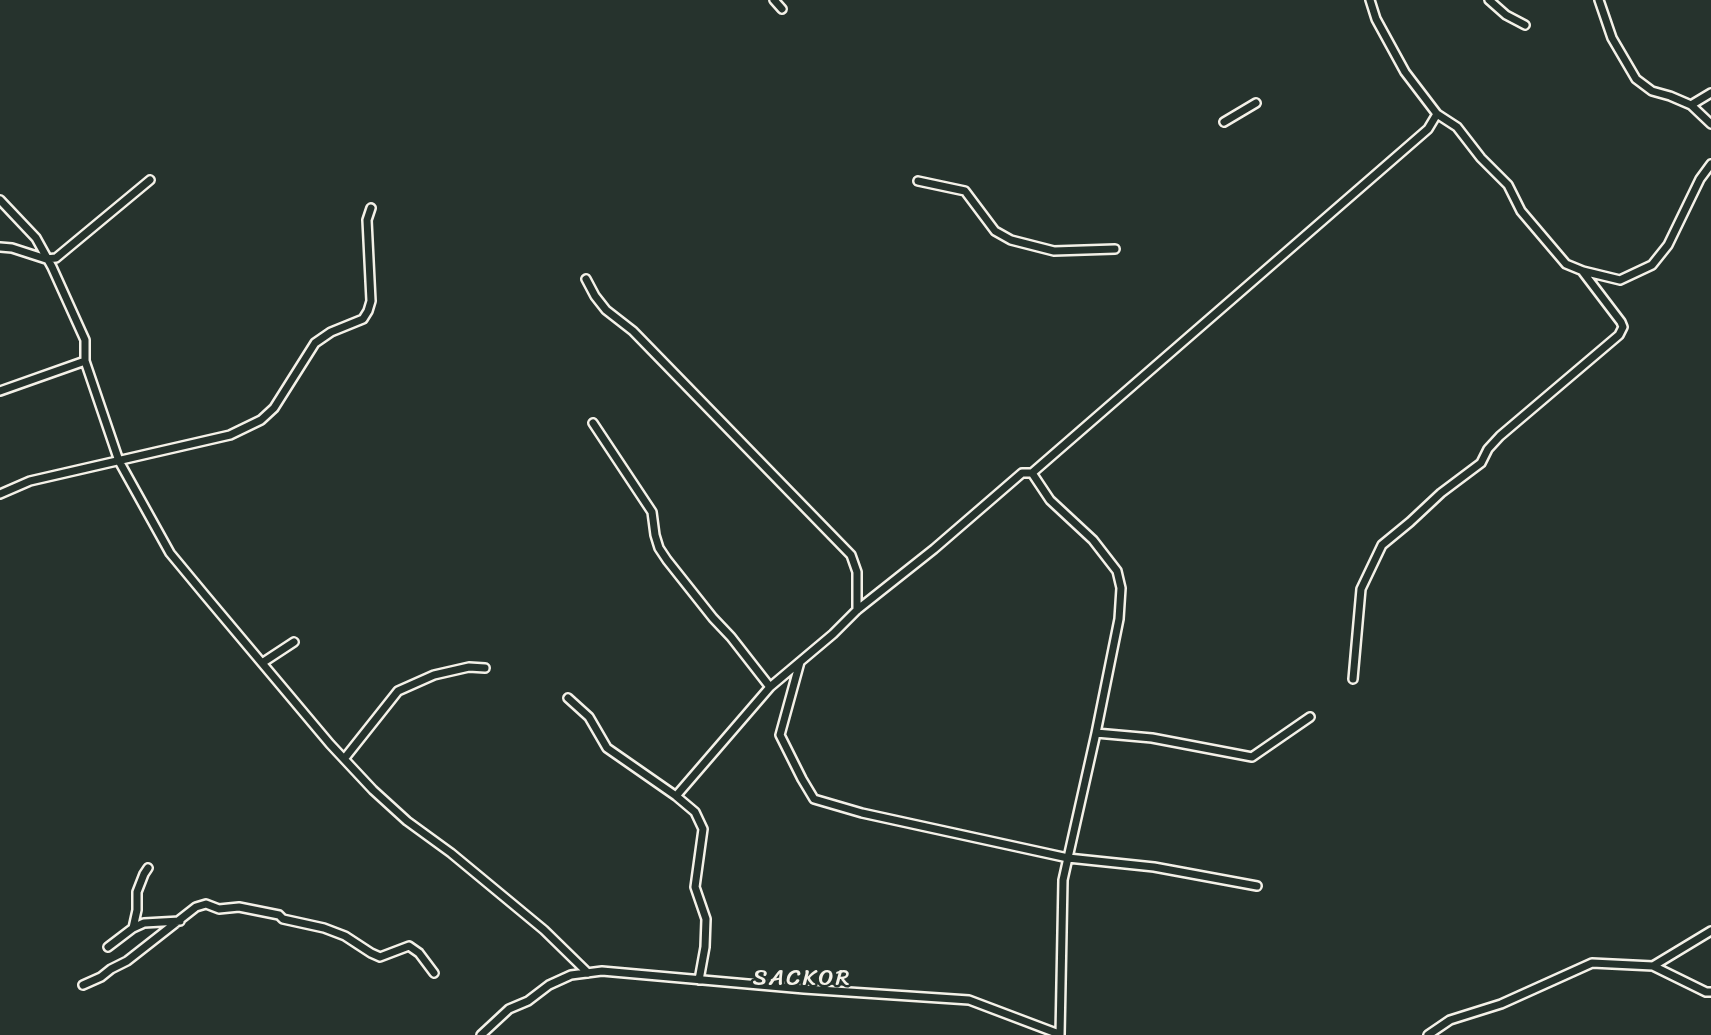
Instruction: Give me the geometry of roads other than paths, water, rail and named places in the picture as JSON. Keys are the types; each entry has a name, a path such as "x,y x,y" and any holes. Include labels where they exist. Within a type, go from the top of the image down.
{"street":[{"path":"774,0 782,9"},
{"path":"1370,0 1376,19 1405,72 1437,114 1457,127 1481,158 1508,185 1521,211 1566,264 1620,280 1652,265 1668,245 1700,179 1711,164"},
{"path":"1489,0 1506,15 1525,25"},
{"path":"1599,0 1612,38 1636,79 1651,91 1691,105 1711,124"},
{"path":"1691,105 1711,93"},
{"path":"1224,122 1256,103"},
{"path":"676,796 770,687 857,610 1023,473 1032,473 1428,129 1437,114"},
{"path":"0,247 46,259 56,258 150,180"},
{"path":"918,181 965,191 995,231 1011,240 1054,251 1115,249"},
{"path":"0,200 36,238 52,267 85,340 85,361 119,461 170,553 373,790 407,821 544,930 588,973"},
{"path":"0,494 30,481 230,435 261,420 274,408 315,343 331,332 363,319 368,311 371,301 367,220 371,208"},
{"path":"1353,680 1361,589 1382,545 1441,493 1481,463 1488,449 1500,436 1619,335 1623,327 1621,321 1583,271"},
{"path":"586,279 606,310 633,331 851,555 857,572 857,610"},
{"path":"1210,307 1214,315"},
{"path":"0,391 85,361"},
{"path":"593,423 652,512 655,535 667,560 770,687"},
{"path":"481,1035 509,1009 528,1001 549,985 571,975 602,971 969,1000 1060,1034 1063,880 1119,619 1121,588 1117,571 1093,540 1050,500 1032,473"},
{"path":"262,663 294,642"},
{"path":"800,662 780,735 814,799 862,813 1068,858 1154,867 1257,886"},
{"path":"344,759 398,691 433,675 470,667 485,668"},
{"path":"568,698 589,717 607,748 676,796 695,812 704,829 695,887 706,919 705,947 699,980"},
{"path":"1096,733 1152,738 1252,757 1310,717"},
{"path":"133,928 137,892 148,868"},
{"path":"83,985 127,961 196,907 206,904 219,909 239,907 279,915 283,919 324,928 345,936 380,957 409,946 419,953 434,972"},
{"path":"108,947 144,923 180,921"},
{"path":"1653,966 1711,931"},
{"path":"1428,1035 1450,1020 1501,1004 1592,963 1653,966 1711,992"}],"district":[{"name":"SACKOR","path":"802,979"}]}
